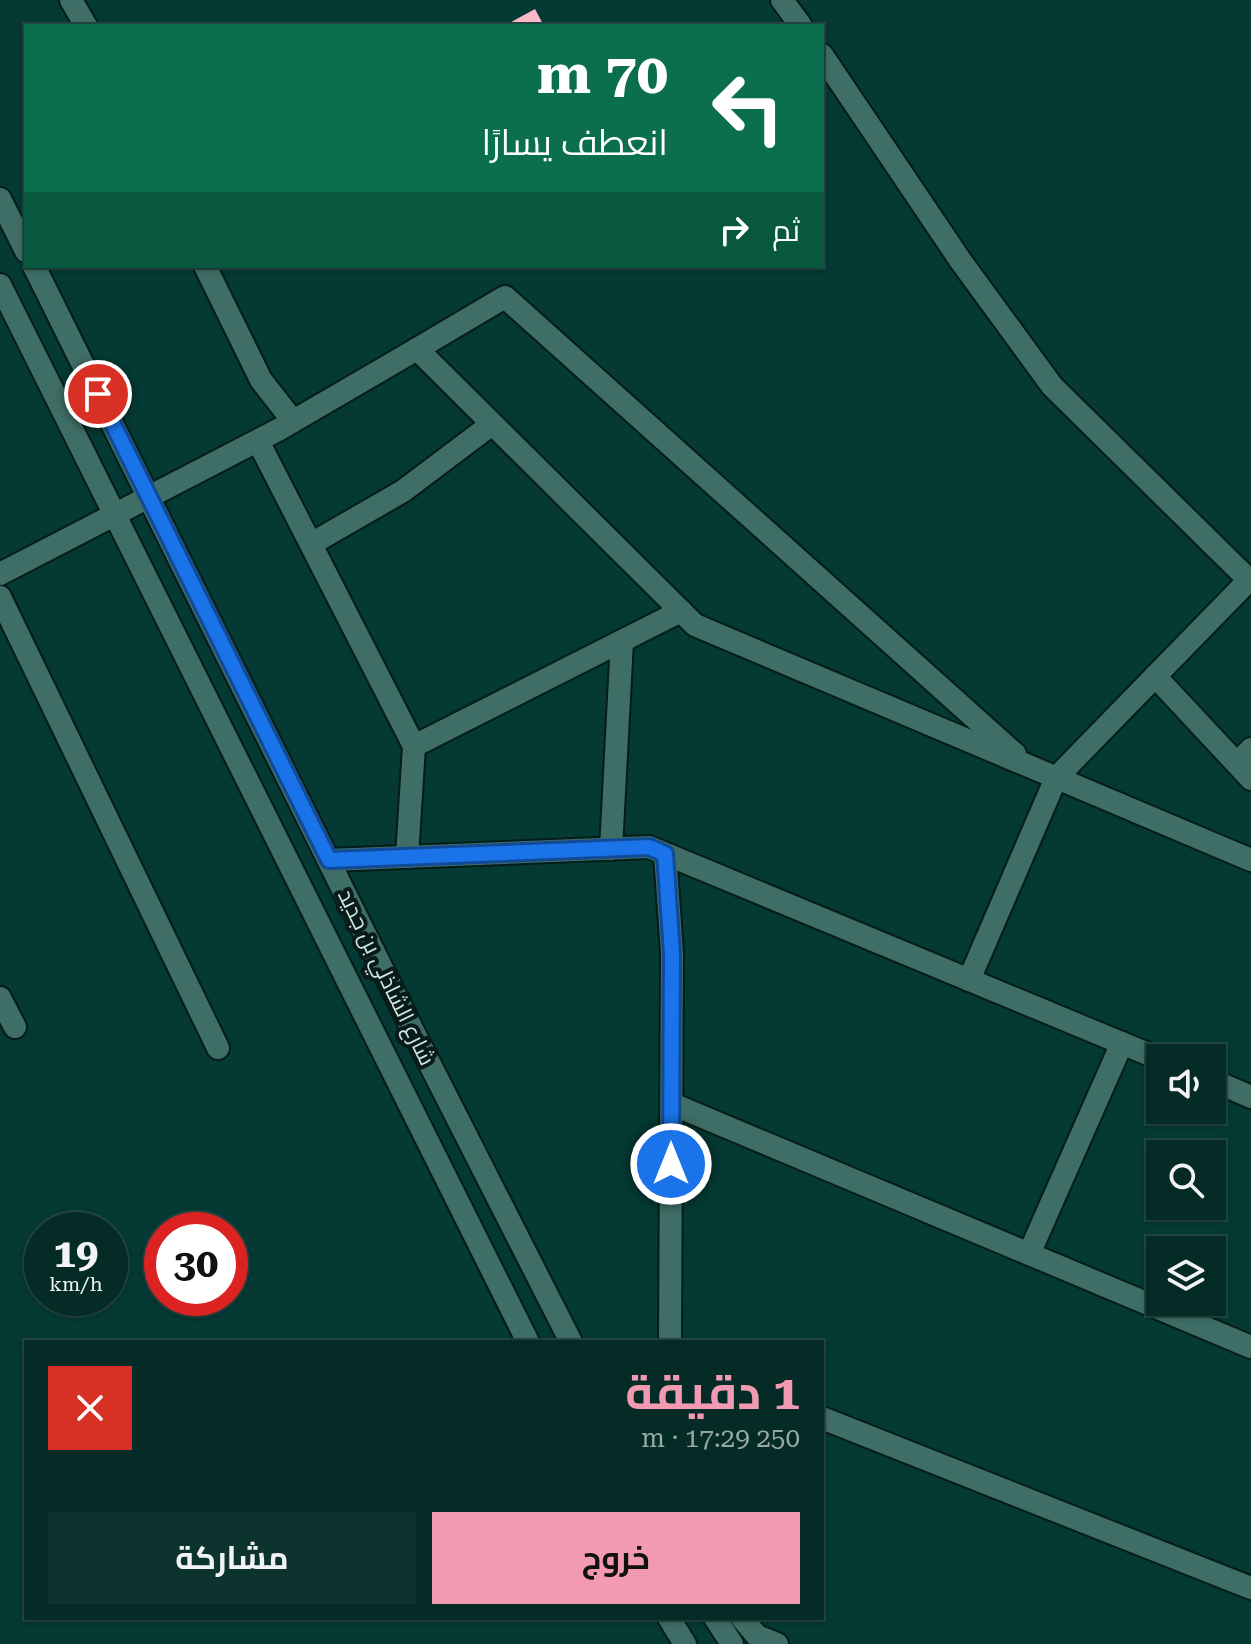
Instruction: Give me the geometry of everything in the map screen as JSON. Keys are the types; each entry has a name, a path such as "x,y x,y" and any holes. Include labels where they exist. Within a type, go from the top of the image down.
{"street":[{"path":"71,0 85,24"},
{"path":"782,0 800,24"},
{"path":"824,58 960,260 1052,386 1250,579 1056,778 969,980"},
{"path":"0,199 24,247"},
{"name":"شارع الشاذلي بن جديد","path":"35,268 570,1340"},
{"path":"206,268 261,380 293,421"},
{"name":"شارع الشاذلي بن جديد","path":"0,285 527,1340"},
{"path":"0,574 258,441 505,297 1028,766"},
{"path":"417,349 695,625 1251,860"},
{"path":"311,544 403,491 492,424"},
{"path":"258,441 414,746 407,857"},
{"path":"0,597 218,1048"},
{"path":"414,746 681,611"},
{"path":"611,849 622,641"},
{"path":"1155,676 1246,764"},
{"path":"329,860 649,847 1146,1053"},
{"path":"665,854 672,953 670,1340"},
{"path":"0,998 15,1027"},
{"path":"1029,1254 1122,1043"},
{"path":"1226,1086 1251,1097"},
{"path":"672,1104 1251,1347"},
{"path":"824,1419 1251,1588"},
{"path":"670,1620 685,1644"},
{"path":"716,1620 732,1644"},
{"path":"744,1620 757,1636 777,1644"}],"building":[{"path":"535,9 543,24 508,24"}],"route":[{"path":"98,394 329,860 649,847 665,854 672,953 671,1164"}]}
